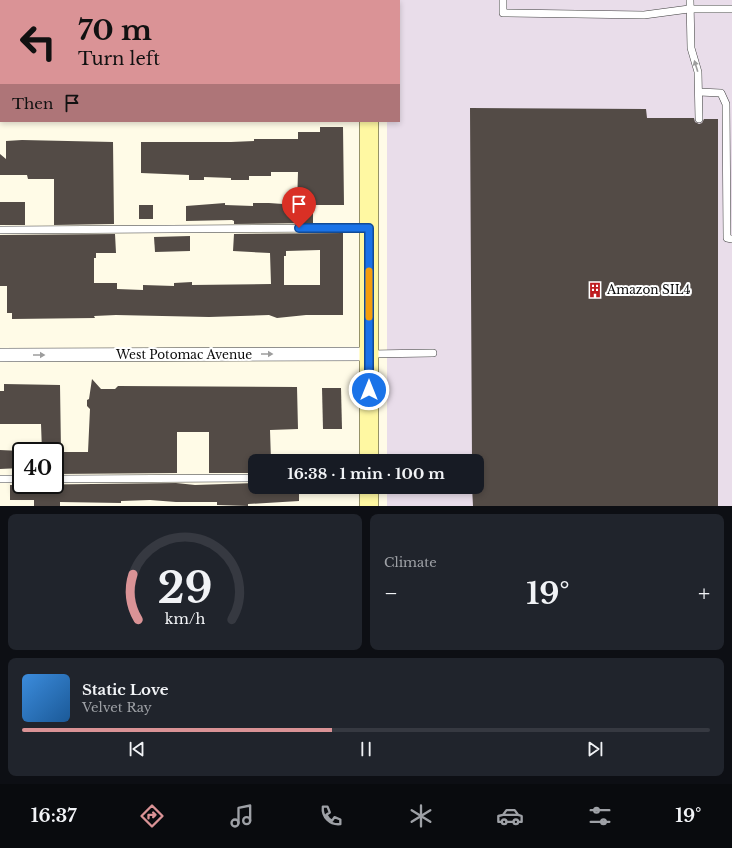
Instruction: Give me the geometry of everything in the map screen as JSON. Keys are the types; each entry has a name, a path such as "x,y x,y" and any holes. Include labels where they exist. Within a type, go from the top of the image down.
{"street":[{"path":"369,122 369,454"},
{"name":"West Potomac Avenue","path":"0,355 369,354"},
{"path":"369,494 369,506"}],"lane":[{"path":"503,0 503,13 644,16 690,9 732,9"},
{"path":"690,0 691,48 698,72 699,118"},
{"path":"699,92 720,94 726,104 728,238 732,239"},
{"path":"0,230 369,228"},
{"path":"369,354 433,353"},
{"path":"64,479 248,478"},
{"path":"0,479 12,479"}],"shaded area":[{"path":"400,0 732,0 732,506 387,506 387,494 484,494 484,454 387,454 387,122 400,122"}],"building":[{"name":"Amazon SIL4","path":"470,108 646,109 647,118 694,118 695,122 699,124 702,123 704,119 718,119 718,506 473,506 472,494 484,494 484,454 472,454"},
{"path":"320,127 343,127 344,205 313,205 313,223 234,224 234,221 232,220 186,221 186,206 225,203 225,205 253,206 253,203 297,205 298,172 271,172 271,176 249,176 249,180 204,177 204,180 189,180 189,175 141,173 141,142 231,142 254,141 254,139 298,139 298,132 320,132"},
{"path":"6,141 113,142 114,224 54,225 54,179 28,179 27,175 0,175 0,154 6,159"},
{"path":"0,202 25,202 25,225 0,225"},
{"path":"139,205 153,205 153,219 139,219"},
{"path":"343,233 343,315 306,315 277,318 269,315 209,317 116,315 94,316 95,318 12,319 12,313 7,313 7,286 0,286 0,235 115,234 116,253 96,253 96,258 94,258 94,283 117,283 117,289 143,290 143,285 174,286 174,283 192,282 192,285 271,284 270,253 233,251 234,234","holes":["320,250 320,285 284,285 284,256 286,256 286,251"]},
{"path":"190,236 190,251 155,252 154,237"},
{"path":"92,379 101,389 115,389 118,386 297,387 298,429 270,430 271,454 248,454 248,473 209,473 209,432 177,432 177,473 64,474 64,452 88,452 90,409 87,406 87,400 89,399"},
{"path":"4,384 60,385 61,442 42,442 41,424 0,424 0,391 4,391"},
{"path":"322,388 341,388 342,429 323,429"},
{"path":"0,450 12,451 12,468 0,469"},
{"path":"176,483 195,485 248,483 248,494 299,494 299,501 248,504 248,506 217,505 217,502 176,502 150,500 121,501 121,503 60,502 60,506 34,506 34,500 10,500 10,485 12,485 12,494 64,494 64,484"}],"slow traffic":[{"path":"369,271 369,317"}],"place":[{"name":"Amazon SIL4","path":"595,290"}],"route":[{"path":"299,228 369,228 369,390"}]}
